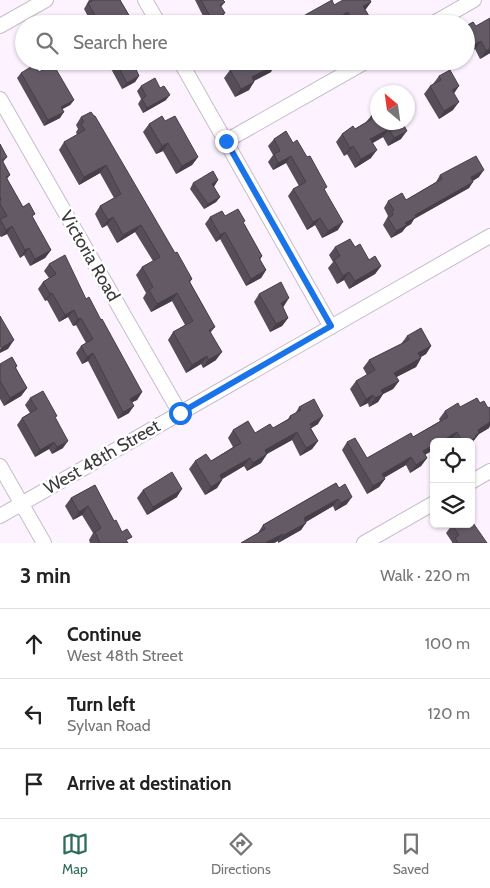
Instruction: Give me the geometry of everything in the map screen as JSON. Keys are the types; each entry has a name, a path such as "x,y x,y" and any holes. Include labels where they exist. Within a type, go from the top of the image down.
{"street":[{"path":"19,15 46,0"},
{"path":"145,0 154,15"},
{"path":"448,15 474,0"},
{"path":"0,26 15,18"},
{"path":"185,70 331,326"},
{"path":"226,141 350,70"},
{"name":"Victoria Road","path":"0,99 180,413"},
{"name":"West 48th Street","path":"0,516 490,236"},
{"path":"0,466 44,543"},
{"path":"475,480 489,473"},
{"path":"364,543 430,505"}],"building":[{"path":"120,0 129,15 95,15 88,3 92,1"},
{"path":"201,0 223,0 225,2 220,5 225,13 221,15 209,15"},
{"path":"332,0 334,5 343,0 370,0 371,2 363,6 368,15 350,15 348,12 343,15 305,15"},
{"path":"490,18 490,48 486,51 481,41 475,44 475,25 476,26"},
{"path":"26,70 38,70 39,72 42,70 56,70 74,100 61,107 64,112 48,120 21,73"},
{"path":"120,70 136,70 139,76 127,83"},
{"path":"230,70 265,70 252,77 254,82 241,89"},
{"path":"450,70 459,86 452,90 459,102 444,111 430,86 441,80 439,76"},
{"path":"155,78 160,88 164,86 170,95 147,108 142,99 146,96 141,86"},
{"path":"91,112 175,253 177,252 192,279 189,281 215,327 209,330 222,352 208,360 207,356 192,365 173,332 193,321 177,293 157,304 149,290 153,287 142,267 160,257 141,225 123,235 113,217 108,220 100,206 121,194 106,165 84,177 64,142 85,130 81,124 84,122 81,117"},
{"path":"162,116 165,121 175,116 198,157 182,166 168,143 162,146 149,124"},
{"path":"370,120 370,130 387,130 370,139 377,150 361,159 353,146 350,148 342,134 353,126 355,129"},
{"path":"390,130 406,130 407,131 394,138"},
{"path":"286,131 293,143 297,140 307,157 310,156 327,187 324,189 343,222 328,231 320,218 313,222 293,189 306,182 291,156 278,163 274,154 280,151 274,139"},
{"path":"0,144 7,157 2,160 10,175 6,177 23,207 29,203 35,214 32,216 51,250 35,259 29,248 25,250 12,226 6,230 0,219 7,216 0,204"},
{"path":"476,156 484,170 471,177 473,182 415,215 416,217 405,223 407,225 396,231 388,218 393,215 392,212 394,210 388,201 402,193 406,200 442,179 440,175"},
{"path":"213,171 218,180 212,184 220,197 208,204 193,183"},
{"path":"238,209 262,256 259,258 266,270 251,279 225,232 220,235 210,217 222,211 225,216"},
{"path":"350,239 355,247 360,244 369,260 375,256 381,266 355,281 349,272 343,276 334,260 340,256 335,247"},
{"path":"65,255 86,299 89,297 142,392 130,399 134,406 123,412 93,353 87,357 81,346 93,339 81,318 78,319 74,310 65,315 43,282 56,274 49,264"},
{"path":"281,282 289,298 281,303 288,318 276,324 259,294"},
{"path":"0,316 14,340 1,348 0,346"},
{"path":"421,328 431,346 418,353 421,358 394,373 399,381 381,390 383,394 375,398 373,395 366,399 356,381 375,370 369,360 407,341 409,339 407,336"},
{"path":"12,357 17,366 15,367 27,388 10,398 0,381 0,364"},
{"path":"43,391 68,441 57,447 54,442 40,450 22,418 37,409 30,398"},
{"path":"477,398 480,403 484,401 488,408 490,407 490,422 478,430 479,433 475,438 461,438 457,432 447,438 430,438 430,447 423,451 427,458 416,465 411,457 382,474 385,479 373,486 347,442 355,438 367,458 411,433 413,437 448,417 445,411 458,403 460,407"},
{"path":"314,399 323,416 310,424 312,427 310,428 318,441 306,448 297,432 265,450 267,454 253,463 250,458 220,475 222,480 211,487 195,461 206,454 211,461 241,443 233,430 248,421 255,433 270,424 273,428 291,418 290,416 301,410 299,407"},
{"path":"172,472 182,489 153,507 143,490"},
{"path":"336,483 339,488 345,484 352,497 341,503 338,499 304,518 306,523 265,543 241,543 265,529 263,525"},
{"path":"95,485 114,521 116,520 122,532 127,529 132,537 126,540 128,543 100,543 95,532 101,528 88,506 79,512 71,498"},
{"path":"475,526 487,543 458,543 455,538 459,535 454,528 475,528"}],"route":[{"path":"180,413 331,326 226,141"}]}
